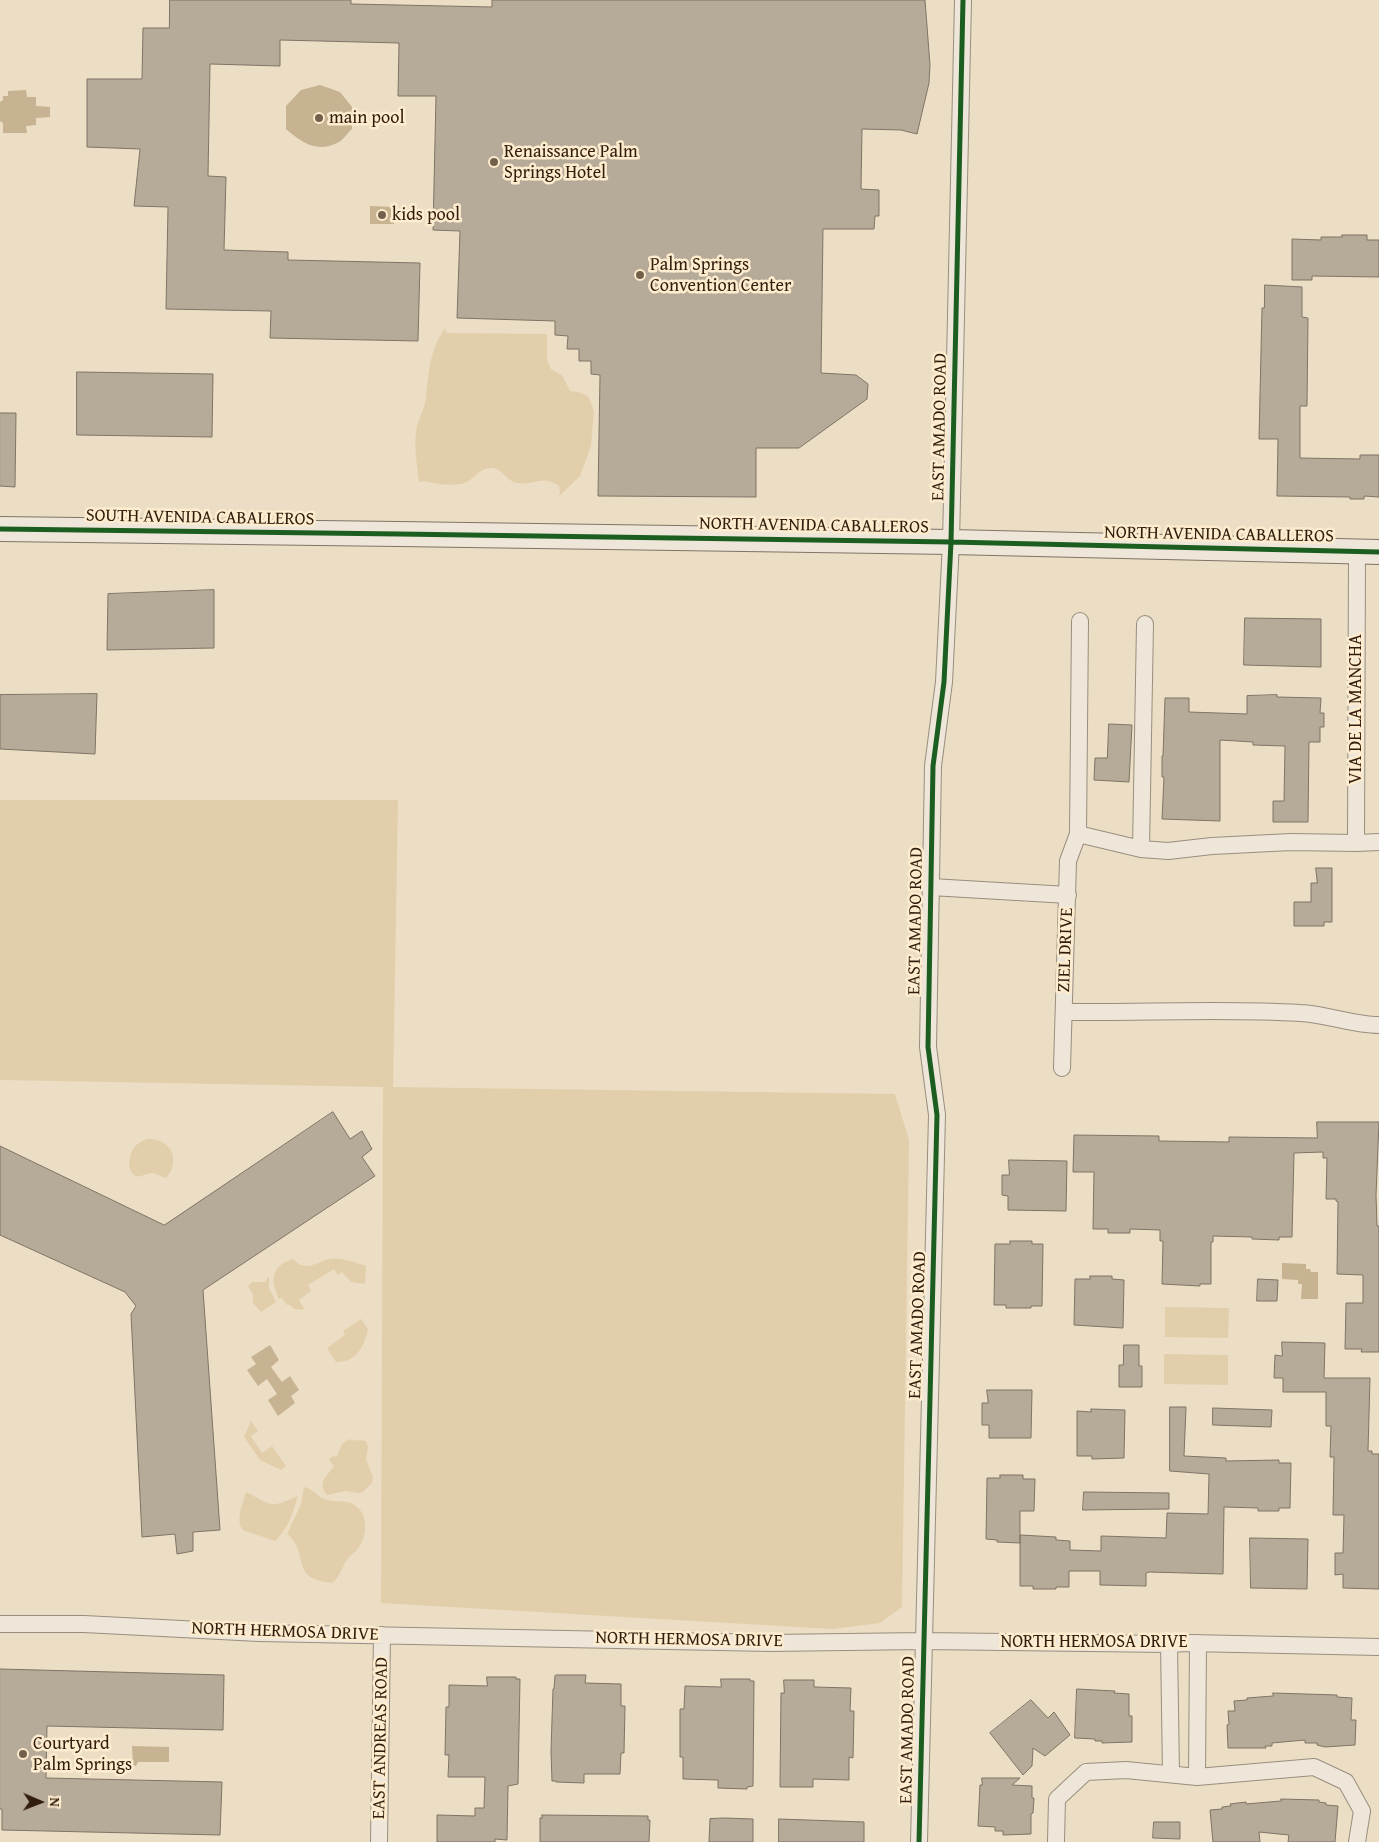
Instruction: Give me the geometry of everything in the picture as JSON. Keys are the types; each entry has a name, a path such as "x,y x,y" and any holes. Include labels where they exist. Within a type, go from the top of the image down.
{"street":[{"name":"EAST AMADO ROAD","path":"919,1842 937,1121 928,1047 933,766 944,682 951,542 963,0"},
{"name":"SOUTH AVENIDA CABALLEROS","path":"0,529 399,534"},
{"name":"NORTH AVENIDA CABALLEROS","path":"399,534 951,542 1368,552"},
{"name":"VIA DE LA MANCHA","path":"1356,843 1368,552"},
{"name":"ZIEL DRIVE","path":"1062,1068 1068,861 1078,834 1080,621"},
{"path":"1141,849 1145,624"},
{"path":"1078,834 1141,849 1168,851 1212,846 1271,843 1379,842"},
{"path":"931,887 1068,894"},
{"path":"1064,1012 1301,1012 1379,1025"},
{"name":"NORTH HERMOSA DRIVE","path":"0,1624 84,1624 259,1634 770,1643 924,1640 1379,1647"},
{"name":"EAST ANDREAS ROAD","path":"379,1842 382,1635"},
{"path":"1197,1777 1198,1643"},
{"path":"1168,1644 1171,1774"},
{"path":"1056,1842 1057,1799 1086,1772 1126,1770 1197,1777 1314,1767 1346,1782 1362,1811 1357,1842"}],"shaded area":[{"name":"main pool","path":"320,85 340,92 352,107 352,129 339,142 322,147 303,142 286,129 286,106 301,90"},
{"path":"26,90 27,97 36,97 36,106 50,107 50,117 36,118 36,125 26,126 27,133 3,133 3,123 0,121 0,102 3,100 3,96 8,96 8,91"},
{"name":"kids pool","path":"370,206 394,207 394,224 370,224"},
{"path":"445,328 446,333 547,334 547,360 551,369 562,375 570,391 588,396 594,411 591,446 580,476 558,497 560,493 559,486 553,483 547,481 514,482 492,468 483,470 469,481 461,484 419,482 415,438 425,402 433,354"},
{"path":"0,800 398,800 393,1087 895,1094 909,1140 902,1607 880,1623 833,1629 381,1603 383,1087 0,1080"},
{"path":"147,1139 162,1142 171,1151 173,1164 166,1178 151,1173 138,1176 131,1171 129,1163 132,1151 138,1143"},
{"path":"293,1259 307,1266 330,1259 339,1259 366,1266 365,1284 351,1282 342,1272 338,1275 334,1269 308,1285 311,1291 299,1300 305,1310 294,1309 287,1305 282,1298 279,1299 274,1286 274,1274 280,1266"},
{"path":"1282,1263 1306,1264 1306,1269 1310,1269 1311,1272 1318,1272 1318,1299 1301,1299 1302,1284 1298,1284 1298,1280 1282,1279"},
{"path":"269,1276 269,1288 276,1302 261,1312 253,1303 253,1294 248,1286 252,1282 265,1282"},
{"path":"1165,1307 1229,1308 1228,1338 1165,1337"},
{"path":"361,1319 368,1329 362,1347 349,1359 336,1362 327,1348 345,1335 343,1331"},
{"path":"270,1345 279,1360 271,1367 282,1382 290,1376 299,1390 291,1396 295,1403 278,1416 268,1400 277,1394 267,1379 258,1386 247,1370 256,1364 251,1357"},
{"path":"1164,1354 1228,1355 1228,1385 1164,1384"},
{"path":"251,1421 258,1431 251,1436 262,1453 272,1446 286,1466 281,1470 260,1460 244,1437"},
{"path":"349,1439 366,1441 368,1447 366,1459 373,1477 372,1483 363,1492 346,1491 327,1495 324,1491 323,1483 334,1466 329,1460 331,1457 337,1456 342,1444"},
{"path":"304,1487 324,1499 353,1504 361,1511 365,1521 365,1532 362,1542 346,1561 339,1576 332,1583 317,1580 307,1574 293,1539 287,1534 301,1504"},
{"path":"246,1492 271,1504 281,1503 298,1496 287,1526 275,1541 243,1530 240,1522 240,1512"},
{"path":"132,1746 169,1747 169,1762 138,1762 136,1766 133,1765"}],"building":[{"path":"170,0 351,0 351,4 492,7 492,0 925,0 930,65 929,83 917,134 901,130 862,129 861,189 879,190 879,216 875,216 874,229 823,229 821,373 856,375 868,384 867,399 799,448 756,448 756,497 598,496 600,375 591,374 591,361 579,361 579,349 567,349 568,336 555,335 555,321 457,318 460,231 433,230 436,96 398,96 399,43 280,40 280,66 210,64 208,176 226,177 224,250 288,252 288,260 420,263 418,341 270,338 271,311 166,309 168,207 134,206 140,149 87,147 87,79 142,79 143,28 169,28"},
{"path":"1342,235 1367,235 1367,240 1379,240 1379,277 1312,276 1312,280 1292,280 1292,239 1321,240 1321,237 1342,237"},
{"path":"1265,285 1302,287 1302,317 1308,318 1307,406 1300,406 1300,458 1360,459 1360,455 1379,455 1379,497 1364,496 1364,499 1350,499 1350,497 1277,496 1278,439 1259,439 1262,308 1264,308"},
{"path":"77,372 213,374 212,437 77,435"},
{"path":"0,413 16,413 15,487 0,486"},
{"path":"214,590 214,648 107,650 108,594"},
{"path":"1245,618 1321,619 1321,667 1244,665"},
{"path":"97,694 95,754 0,749 0,695"},
{"path":"1277,695 1277,697 1321,698 1320,713 1324,713 1324,727 1320,727 1320,742 1309,742 1308,822 1273,822 1273,801 1284,801 1285,746 1253,745 1253,742 1220,740 1220,821 1162,819 1164,777 1162,777 1162,756 1165,698 1189,698 1189,712 1247,714 1247,696"},
{"path":"1109,724 1132,725 1129,782 1094,780 1095,758 1107,758"},
{"path":"1316,868 1332,868 1332,922 1324,922 1324,926 1294,926 1294,902 1311,902 1311,883 1317,883"},
{"path":"333,1112 350,1139 362,1131 372,1149 362,1157 375,1176 203,1290 220,1530 193,1532 193,1551 177,1554 175,1534 142,1537 131,1314 136,1306 125,1292 0,1235 0,1146 164,1225"},
{"path":"1317,1122 1379,1122 1376,1195 1377,1226 1379,1226 1379,1352 1361,1352 1362,1349 1345,1349 1346,1303 1363,1303 1363,1275 1337,1274 1338,1202 1336,1199 1326,1199 1327,1158 1323,1158 1323,1152 1294,1153 1292,1237 1279,1237 1279,1240 1213,1236 1213,1242 1211,1242 1211,1284 1200,1284 1200,1286 1162,1284 1163,1241 1160,1241 1160,1230 1130,1229 1130,1233 1108,1233 1108,1229 1093,1229 1094,1172 1073,1172 1074,1135 1159,1136 1159,1141 1229,1142 1229,1137 1317,1138"},
{"path":"1009,1160 1067,1161 1066,1211 1008,1210 1008,1196 1002,1195 1002,1175 1009,1175"},
{"path":"1010,1241 1032,1241 1032,1244 1043,1244 1042,1306 1006,1308 1006,1305 994,1305 995,1244 1010,1244"},
{"path":"1090,1276 1112,1276 1112,1279 1124,1280 1123,1328 1074,1325 1075,1279 1090,1279"},
{"path":"1258,1279 1278,1280 1277,1301 1257,1301"},
{"path":"1282,1342 1325,1343 1324,1378 1370,1378 1368,1451 1372,1451 1372,1454 1379,1454 1379,1589 1343,1588 1343,1574 1335,1575 1335,1553 1343,1553 1344,1515 1333,1515 1334,1457 1330,1457 1331,1426 1326,1426 1326,1392 1283,1392 1283,1378 1274,1378 1275,1355 1282,1356"},
{"path":"1124,1345 1139,1345 1142,1387 1119,1387 1119,1365 1123,1365"},
{"path":"987,1390 1032,1390 1031,1438 989,1438 989,1425 982,1425 982,1403 988,1403"},
{"path":"1170,1407 1186,1407 1184,1456 1226,1458 1226,1461 1279,1460 1279,1463 1291,1463 1290,1508 1279,1508 1279,1511 1258,1511 1258,1508 1224,1507 1223,1574 1149,1572 1146,1573 1146,1586 1100,1585 1100,1571 1069,1571 1069,1587 1033,1589 1033,1586 1020,1586 1020,1535 1056,1537 1056,1540 1070,1541 1070,1550 1101,1551 1101,1536 1166,1538 1167,1513 1208,1514 1209,1474 1170,1471"},
{"path":"1213,1408 1272,1410 1271,1427 1213,1425"},
{"path":"1091,1409 1125,1410 1124,1458 1092,1459 1092,1456 1077,1456 1077,1411 1091,1412"},
{"path":"1000,1475 1023,1475 1023,1479 1035,1479 1034,1511 1020,1511 1020,1543 997,1542 997,1540 986,1539 987,1478 1000,1478"},
{"path":"1084,1492 1169,1493 1169,1509 1083,1510"},
{"path":"1250,1538 1308,1539 1307,1589 1251,1588"},
{"name":"Courtyard Palm Springs","path":"0,1669 224,1675 223,1730 47,1726 46,1778 222,1782 220,1835 2,1830 2,1809 0,1809"},
{"path":"556,1675 586,1675 585,1683 621,1684 621,1706 625,1706 624,1753 621,1753 620,1774 584,1774 584,1783 552,1781 553,1689"},
{"path":"487,1677 516,1677 516,1679 520,1679 518,1784 508,1786 507,1840 495,1839 495,1842 437,1842 437,1815 475,1816 475,1808 484,1808 485,1777 448,1777 449,1755 445,1755 446,1707 449,1707 449,1685 487,1686"},
{"path":"721,1679 750,1679 750,1681 754,1681 753,1786 747,1787 747,1789 718,1788 718,1780 683,1779 683,1757 680,1757 680,1709 684,1709 685,1686 721,1687"},
{"path":"784,1680 814,1680 814,1687 851,1688 850,1711 854,1711 853,1758 849,1757 849,1780 813,1779 813,1787 780,1787 781,1693 784,1693"},
{"path":"1077,1689 1115,1691 1114,1693 1129,1694 1129,1716 1132,1716 1132,1742 1102,1743 1102,1741 1095,1741 1095,1739 1075,1738"},
{"path":"1273,1693 1337,1695 1337,1697 1352,1698 1351,1720 1356,1720 1355,1745 1325,1747 1317,1745 1317,1743 1305,1743 1305,1740 1272,1743 1272,1746 1265,1746 1266,1748 1228,1748 1228,1711 1235,1711 1234,1701 1273,1696"},
{"path":"1031,1700 1048,1718 1054,1712 1070,1735 1045,1756 1033,1748 1032,1766 1023,1775 990,1733"},
{"path":"982,1778 1020,1778 1012,1785 1032,1786 1032,1798 1034,1798 1033,1813 1031,1814 1031,1834 1003,1835 1003,1831 995,1831 995,1827 978,1826"},
{"path":"1281,1799 1319,1800 1319,1802 1326,1803 1326,1805 1338,1806 1335,1842 1288,1842 1289,1835 1259,1832 1260,1842 1213,1842 1210,1810 1222,1809 1222,1807 1231,1806 1230,1804 1281,1801"},
{"path":"542,1815 648,1816 648,1820 650,1820 649,1842 540,1842 540,1818 542,1818"},
{"path":"710,1819 753,1819 753,1842 709,1842"},
{"path":"779,1819 864,1822 864,1842 779,1842"},
{"path":"1154,1822 1180,1822 1180,1839 1153,1838"}],"cycle path":[{"path":"919,1842 937,1115 928,1047 933,766 944,682 951,542 963,0"},
{"path":"0,529 951,542 1379,552"}],"place":[{"name":"main pool","path":"319,118"},
{"name":"Renaissance Palm Springs Hotel","path":"494,162"},
{"name":"kids pool","path":"382,215"},
{"name":"Palm Springs Convention Center","path":"640,275"},
{"name":"Courtyard Palm Springs","path":"23,1754"}]}
